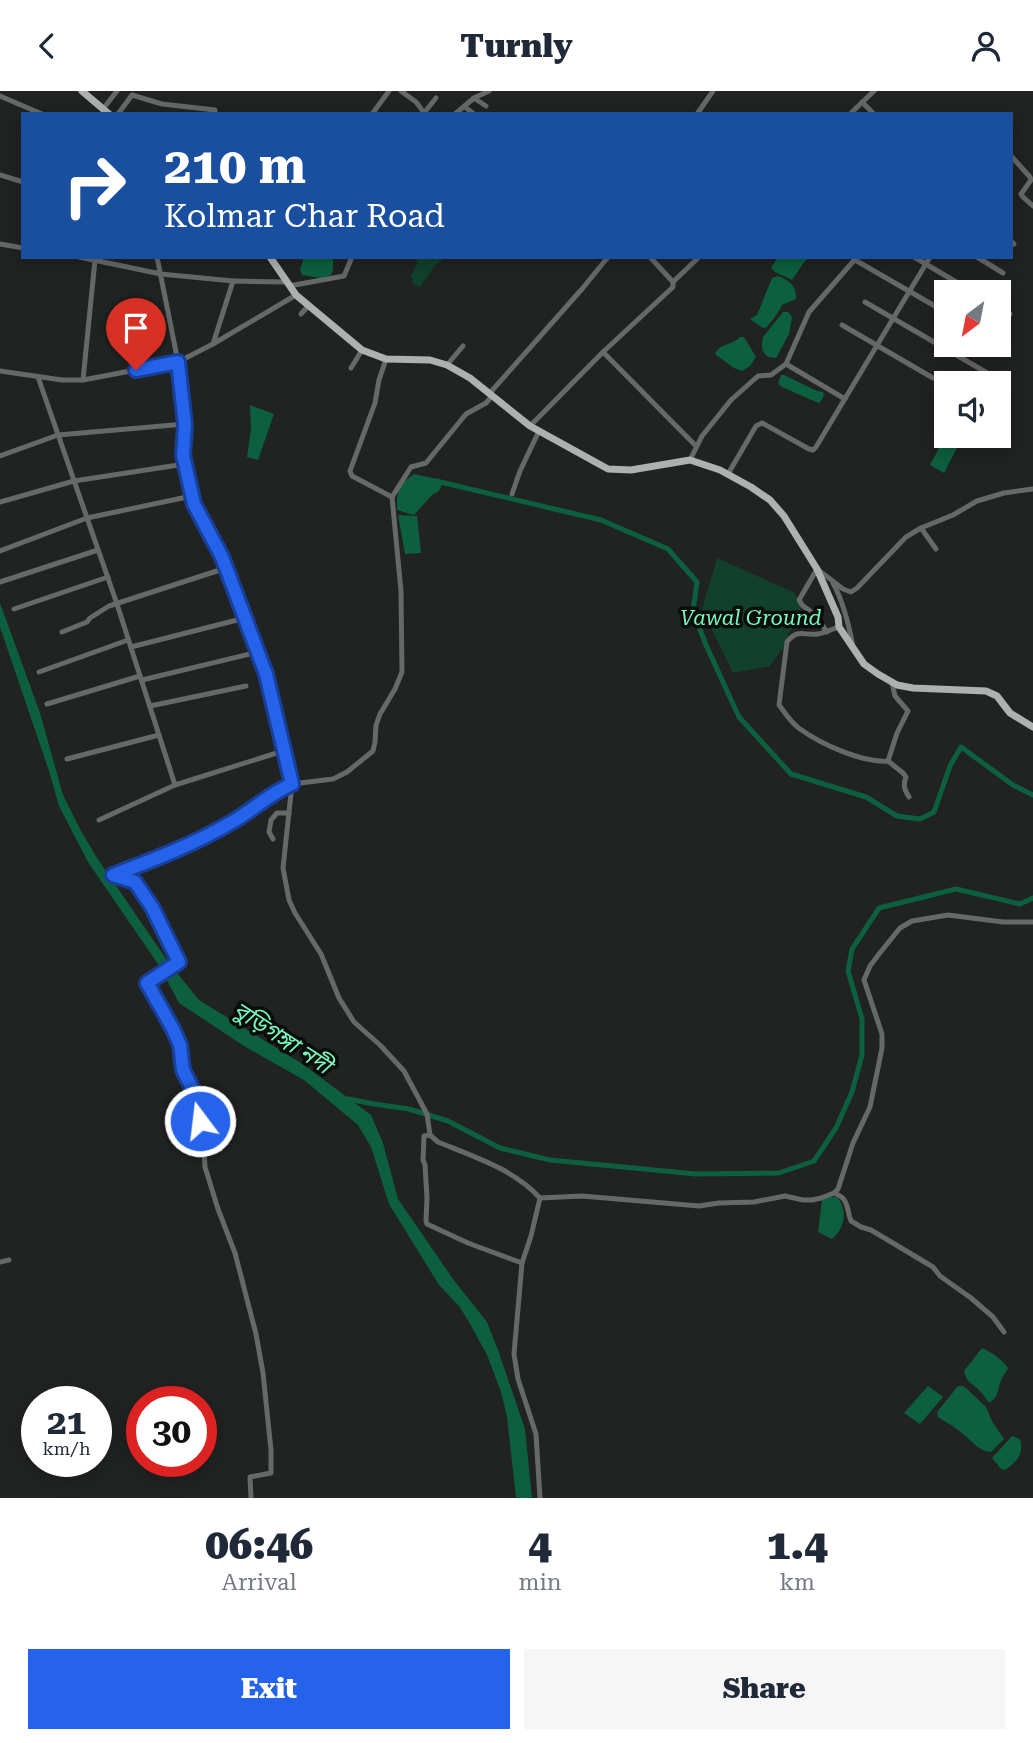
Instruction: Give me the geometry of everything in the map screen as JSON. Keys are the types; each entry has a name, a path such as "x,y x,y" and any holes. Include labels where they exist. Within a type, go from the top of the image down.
{"main road":[{"path":"82,91 106,111"},
{"path":"271,259 296,295 362,350 386,359 430,360 447,365 470,378 530,426 608,468 631,470 690,460 728,474 751,487 770,500 784,516 817,569 838,617 839,627 864,664 897,685 986,691 996,697 1010,713 1033,727"}],"street":[{"path":"106,111 117,91"},
{"path":"373,112 388,91"},
{"path":"401,91 424,112"},
{"path":"458,112 474,98 489,91"},
{"path":"698,112 713,91"},
{"path":"852,112 874,91"},
{"path":"119,112 132,95 162,104 215,112"},
{"path":"0,96 37,112"},
{"path":"426,112 436,98"},
{"path":"474,98 486,106"},
{"path":"862,102 872,112"},
{"path":"465,107 471,112"},
{"path":"1013,158 1030,177 1031,180 1021,194 1033,206"},
{"path":"0,175 21,181"},
{"path":"0,244 21,248"},
{"path":"90,259 161,274 288,284 344,276 351,259"},
{"path":"157,259 178,362 185,423 183,455 194,504 222,557 266,674 292,784 284,868 289,900 321,954 339,998 354,1021 404,1071 427,1114 430,1131 438,1142 503,1170 540,1198 582,1196 699,1206 754,1202 785,1196 803,1200 821,1199 838,1189 853,1143 870,1107 879,1069 882,1034 864,980 879,954 900,928 912,921 948,915 1003,922 1033,922"},
{"path":"251,1498 250,1477 271,1473 263,1373 256,1334 235,1253 205,1167 203,1132 195,1094 183,1070 180,1045 147,983 179,962 152,907 135,882 113,875 208,835 245,814 275,791 292,784 333,779 347,772 373,751 376,725 402,672 401,591 392,498 411,467 426,463 466,414 486,403 606,259"},
{"path":"652,259 673,282"},
{"path":"530,426 603,352 673,287 673,282 697,259"},
{"path":"690,460 702,436 731,400 758,376 771,375 786,364 809,312 855,259"},
{"path":"858,259 934,305"},
{"path":"917,259 953,280"},
{"path":"728,474 759,423 813,450 929,259"},
{"path":"979,259 1003,273"},
{"path":"83,380 95,260"},
{"path":"213,344 236,281"},
{"path":"0,371 62,380 83,380 178,362 296,295"},
{"path":"865,302 984,371"},
{"path":"301,314 308,306"},
{"path":"842,325 933,378"},
{"path":"447,365 463,346"},
{"path":"351,368 362,350"},
{"path":"603,352 696,446"},
{"path":"386,359 375,403 350,471 352,476 392,498"},
{"path":"786,364 845,399"},
{"path":"38,377 108,577 175,785"},
{"path":"0,456 58,435 185,423"},
{"path":"512,494 539,431"},
{"path":"0,502 74,481 185,464"},
{"path":"827,632 815,615 802,605 801,596 817,569 851,592 906,537 921,528 953,515 977,501 1004,493 1033,489"},
{"path":"0,551 87,518 192,496"},
{"path":"921,528 936,549"},
{"path":"1,582 98,550"},
{"path":"62,632 88,622 97,613 117,604 226,568"},
{"path":"14,609 108,577"},
{"path":"831,580 849,622 854,650"},
{"path":"131,647 245,618"},
{"path":"839,627 814,635 799,633 787,642 779,705 799,729 835,748 863,759 888,761 906,777 904,790 909,797"},
{"path":"39,672 128,640"},
{"path":"47,704 141,678 258,652"},
{"path":"888,761 908,711 895,696 892,682"},
{"path":"150,706 246,686"},
{"path":"67,759 159,734"},
{"path":"99,820 175,785 283,751"},
{"path":"273,839 269,832 271,820 278,813 289,813"},
{"path":"430,1131 424,1136 423,1160 427,1224 522,1263"},
{"path":"834,1193 846,1202 852,1222 872,1230 927,1262 940,1276 993,1317 1004,1332"},
{"path":"540,1198 522,1263 514,1354 518,1379 536,1434 540,1498"},
{"path":"0,1262 9,1260"}],"green space":[{"path":"415,259 443,259 436,264 420,287 413,284 411,276 418,261"},
{"name":"Vawal Ground","path":"717,558 795,593 805,618 789,632 783,648 770,666 733,673 701,613"}],"shaded area":[{"path":"333,259 333,270 331,275 321,278 302,275 300,269 303,261"},
{"path":"777,259 808,259 792,280 771,268"},
{"path":"778,276 791,284 796,299 782,305 767,327 763,328 750,319 757,315 772,278"},
{"path":"783,312 788,312 792,317 789,334 776,358 772,358 764,352 763,337"},
{"path":"744,337 756,357 750,366 742,371 715,354 717,350"},
{"path":"781,375 823,392 820,403 782,387 778,383"},
{"path":"250,405 274,414 258,460 247,457 251,429"},
{"path":"939,448 957,448 944,473 930,465"},
{"path":"414,474 443,482 439,491 414,515 397,510 397,498 399,489"},
{"path":"398,515 417,516 421,553 405,554"},
{"path":"0,603 40,713 63,795 97,858 169,963 199,1000 304,1065 371,1115 383,1143 398,1199 453,1279 487,1322 525,1429 532,1498 516,1498 507,1417 487,1355 459,1306 439,1285 389,1204 371,1147 358,1125 304,1080 244,1046 179,1003 160,967 88,862 59,806 0,627"},
{"path":"837,1197 844,1213 840,1230 832,1239 818,1232 822,1200"},
{"path":"982,1348 996,1356 1008,1368 997,1395 989,1403 967,1380 964,1371"},
{"path":"928,1386 943,1397 920,1424 904,1413"},
{"path":"958,1386 967,1389 986,1407 1004,1439 991,1452 977,1446 938,1417 937,1412"},
{"path":"1012,1436 1020,1439 1020,1453 1009,1467 1001,1469 992,1458"}],"waterway":[{"path":"436,481 601,520 668,549 697,582 693,611 739,717 791,774 866,797 897,816 920,819 934,812 950,766 961,747 1013,785 1033,795"},
{"path":"348,1099 409,1109 448,1121 500,1148 550,1160 696,1174 779,1173 814,1161 836,1128 852,1092 862,1055 862,1019 848,971 852,949 879,908 956,889 1020,904 1033,898"}],"route":[{"path":"136,370 178,362 185,425 183,455 194,504 222,557 266,674 292,784 275,791 245,814 208,835 113,875 135,882 152,907 179,962 147,983 180,1045 183,1070 195,1094 200,1121"}],"water label":[{"name":"বুড়িগঙ্গা নদী","path":"282,1038"}]}
